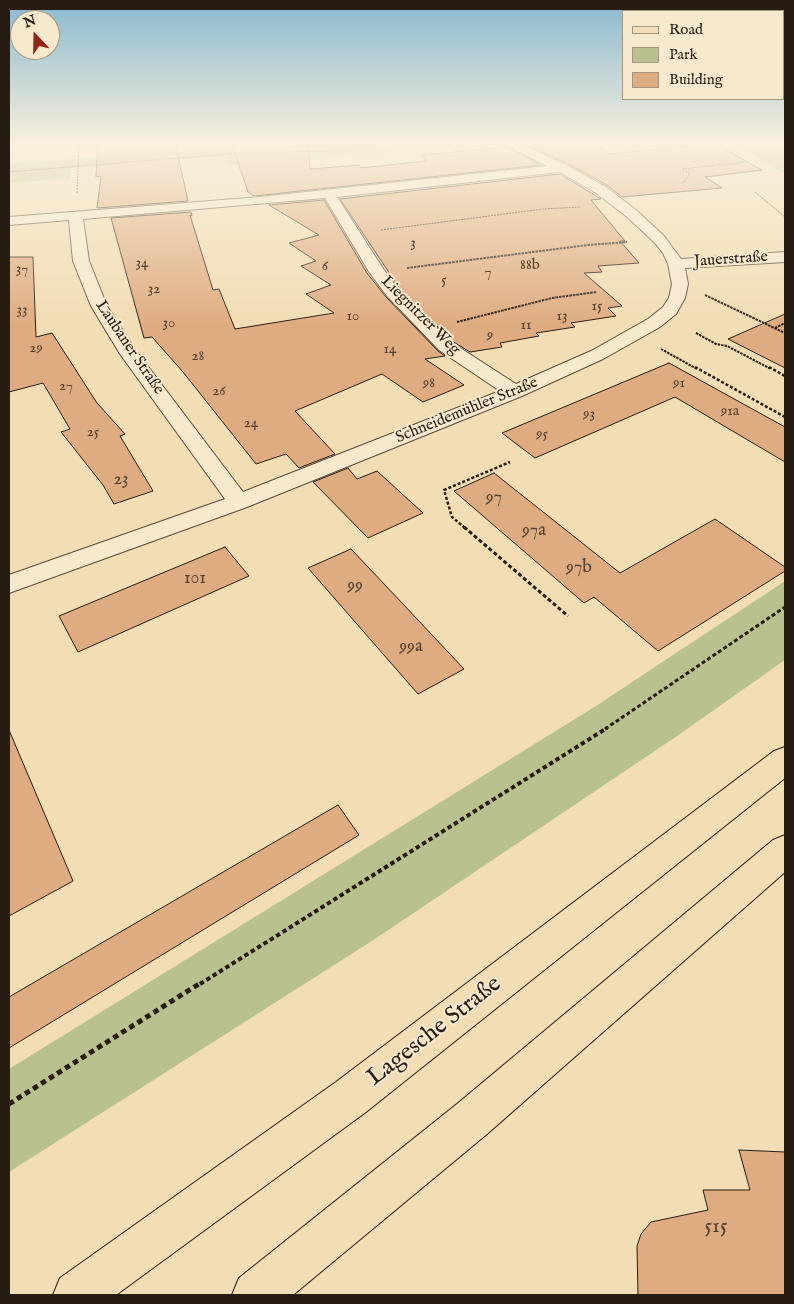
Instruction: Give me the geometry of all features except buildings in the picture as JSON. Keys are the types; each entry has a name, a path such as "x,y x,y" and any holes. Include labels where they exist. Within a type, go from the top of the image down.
{"main road":[{"name":"Lagesche Straße","path":"76,1295 351,1097 785,760"},
{"path":"256,1295 472,1119 785,851"}],"street":[{"path":"9,222 249,203"},
{"name":"Liegnitzer Weg","path":"335,203 377,272 426,327 445,346 515,392"},
{"path":"618,203 670,252 676,264 680,284"},
{"name":"Laubaner Straße","path":"75,216 81,261 99,306 126,350 239,502"},
{"name":"Jauerstraße","path":"676,264 785,256"},
{"name":"Schneidemühler Straße","path":"9,584 239,502 515,392 597,355 654,323 670,310 677,298 680,284"}],"path":[{"path":"75,216 76,203"},
{"path":"769,203 785,216"},
{"path":"353,232 385,230 543,209 622,206"},
{"path":"377,272 588,244 659,240"},
{"path":"680,284 785,333"},
{"path":"426,327 471,319 552,298 597,292"},
{"path":"775,328 785,324"},
{"path":"635,334 785,417"},
{"path":"696,334 716,344 727,346 785,376"},
{"path":"510,462 444,490 452,517 568,616"},
{"path":"9,1104 613,724 785,607"}],"green space":[{"path":"785,581 785,660 677,736 375,939 9,1172 9,1069 596,706"}]}
